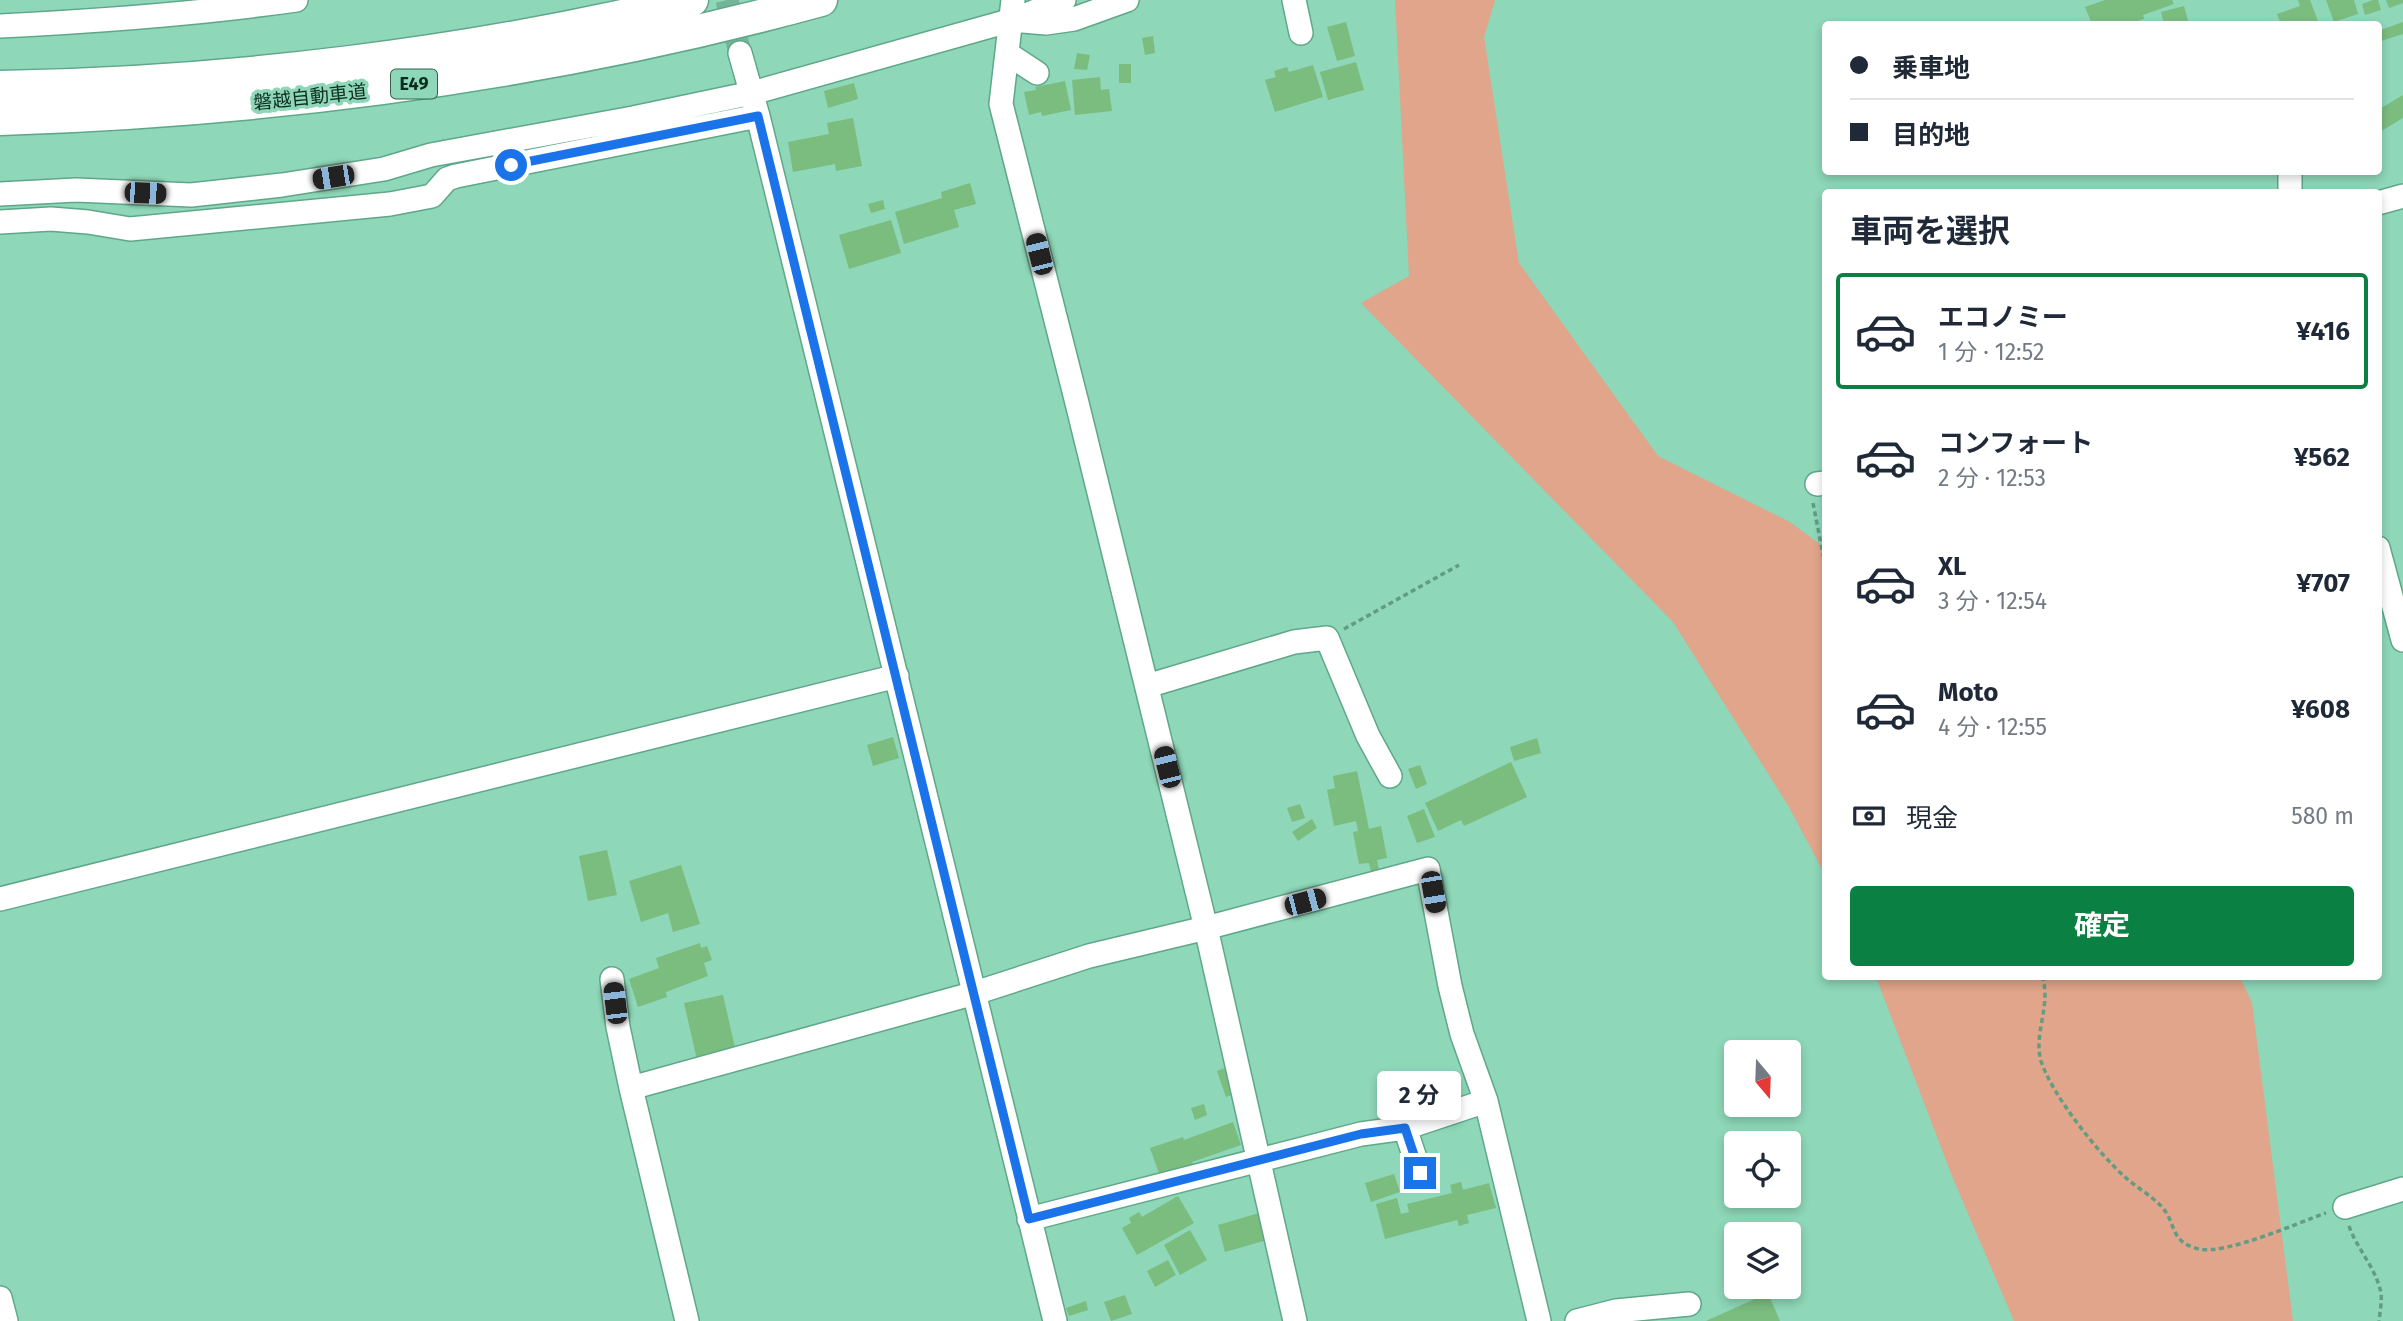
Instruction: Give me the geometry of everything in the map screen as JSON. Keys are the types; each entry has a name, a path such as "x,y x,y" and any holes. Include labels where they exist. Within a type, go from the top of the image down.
{"highway":[{"name":"磐越自動車道","path":"0,86 78,85 197,78 340,63 491,41 635,14 692,0"},
{"name":"磐越自動車道","path":"0,119 210,107 344,94 482,74 647,44 821,0"}],"street":[{"path":"0,26 83,22 296,0"},
{"path":"0,194 76,190 191,195 282,185 384,169 431,155 752,93 1012,10 1064,0"},
{"path":"1012,10 1046,23 1074,19 1127,0"},
{"path":"1294,0 1301,33"},
{"path":"1012,10 1001,104 1206,928 1295,1321"},
{"path":"740,53 758,116 1055,1321"},
{"path":"1008,54 1037,73"},
{"path":"0,222 51,219 130,229 390,204 432,196 447,179 456,176 758,116"},
{"path":"2382,202 2403,196"},
{"path":"2382,563 2403,640"},
{"path":"1147,686 1294,642 1327,638 1368,736 1390,776"},
{"path":"0,899 897,676"},
{"path":"631,1088 975,993 1089,956 1428,869 1450,986 1462,1034 1486,1101 1539,1321"},
{"path":"612,979 618,1027 631,1088 687,1321"},
{"path":"1029,1219 1361,1134 1405,1128 1486,1101"},
{"path":"1405,1128 1420,1173"},
{"path":"2344,1207 2403,1189"},
{"path":"0,1298 6,1321"},
{"path":"1577,1321 1616,1311 1689,1304"}],"path":[{"path":"1821,484 1813,499 1822,548"},
{"path":"1327,638 1459,565"},
{"path":"2043,980 2046,988 2040,1058 2047,1075 2072,1115 2106,1158 2165,1210 2174,1232 2182,1241 2198,1249 2217,1251 2344,1207 2355,1244 2375,1274 2382,1295 2379,1321"}],"shaded area":[{"path":"1395,0 1495,0 1484,37 1519,263 1658,456 1790,522 1822,546 1822,869 1789,807 1673,622 1361,303 1409,276"},
{"path":"1877,980 2241,980 2252,1003 2293,1321 2014,1321 1952,1176"}],"building":[{"path":"2105,0 2172,0 2174,4 2143,15 2144,19 2137,21 2091,21 2085,7"},
{"path":"2298,0 2310,0 2318,21 2280,21 2277,14 2300,6"},
{"path":"2326,0 2354,0 2358,14 2334,21"},
{"path":"2378,0 2381,10 2365,15 2362,4"},
{"path":"2386,0 2403,0 2403,3 2389,8"},
{"path":"2184,6 2188,21 2163,21 2161,12"},
{"path":"1346,22 1355,56 1337,61 1327,27"},
{"path":"2403,22 2403,34 2382,41 2382,30"},
{"path":"1153,36 1155,53 1145,55 1142,38"},
{"path":"1077,53 1090,55 1087,70 1074,69"},
{"path":"1356,62 1364,90 1328,100 1320,72"},
{"path":"1119,64 1131,64 1131,83 1119,83"},
{"path":"1313,65 1323,97 1275,112 1265,80 1276,77 1274,71 1287,67 1289,72"},
{"path":"1100,77 1101,90 1109,89 1112,111 1075,115 1072,80"},
{"path":"1065,81 1071,110 1042,116 1041,112 1029,115 1024,92"},
{"path":"854,83 858,99 828,108 824,91"},
{"path":"2403,95 2403,118 2382,131 2382,108"},
{"path":"853,118 862,166 836,171 835,164 793,172 788,142 829,134 827,123"},
{"path":"970,183 976,204 954,210 959,227 904,244 895,212 942,198 941,192"},
{"path":"883,200 885,209 871,213 868,204"},
{"path":"891,220 901,253 849,269 839,235"},
{"path":"893,737 899,758 873,766 867,745"},
{"path":"1537,738 1541,753 1514,761 1510,747"},
{"path":"1511,762 1527,797 1464,826 1461,820 1438,831 1425,803"},
{"path":"1420,765 1427,784 1416,789 1408,769"},
{"path":"1357,771 1369,829 1381,826 1387,858 1377,860 1379,870 1371,872 1369,863 1359,864 1353,832 1358,831 1356,821 1334,826 1327,790 1335,788 1333,776"},
{"path":"1300,804 1305,818 1292,822 1287,808"},
{"path":"1424,809 1435,837 1417,843 1407,816"},
{"path":"1312,819 1317,828 1298,841 1292,832"},
{"path":"607,850 617,895 588,901 579,856"},
{"path":"681,865 700,924 673,932 668,913 641,922 629,881"},
{"path":"700,943 701,948 707,946 712,960 704,963 708,976 666,992 667,997 638,1007 629,979 659,968 656,958"},
{"path":"723,995 736,1052 697,1060 684,1003"},
{"path":"1228,1067 1237,1093 1226,1097 1217,1071"},
{"path":"1204,1104 1207,1115 1195,1120 1191,1108"},
{"path":"1233,1122 1241,1145 1192,1162 1194,1168 1161,1179 1150,1148 1183,1137 1184,1140"},
{"path":"1394,1174 1400,1192 1371,1202 1365,1183"},
{"path":"1461,1182 1463,1190 1489,1183 1496,1208 1467,1215 1469,1223 1459,1226 1457,1220 1385,1239 1376,1204 1397,1198 1401,1214 1409,1212 1407,1204 1452,1193 1450,1185"},
{"path":"1178,1196 1194,1223 1137,1255 1122,1228 1131,1223 1129,1218 1139,1212 1142,1217"},
{"path":"1259,1213 1267,1240 1225,1252 1218,1225"},
{"path":"1190,1230 1207,1260 1180,1275 1164,1245"},
{"path":"1168,1260 1176,1275 1155,1287 1147,1271"},
{"path":"1125,1295 1132,1314 1111,1321 1104,1302"},
{"path":"1755,1299 1771,1299 1780,1321 1706,1321"},
{"path":"1086,1301 1088,1310 1069,1316 1066,1308"}],"tunnel":[{"path":"727,0 740,53"}],"route":[{"path":"511,165 758,116 1029,1219 1361,1134 1405,1128 1420,1173"}]}
